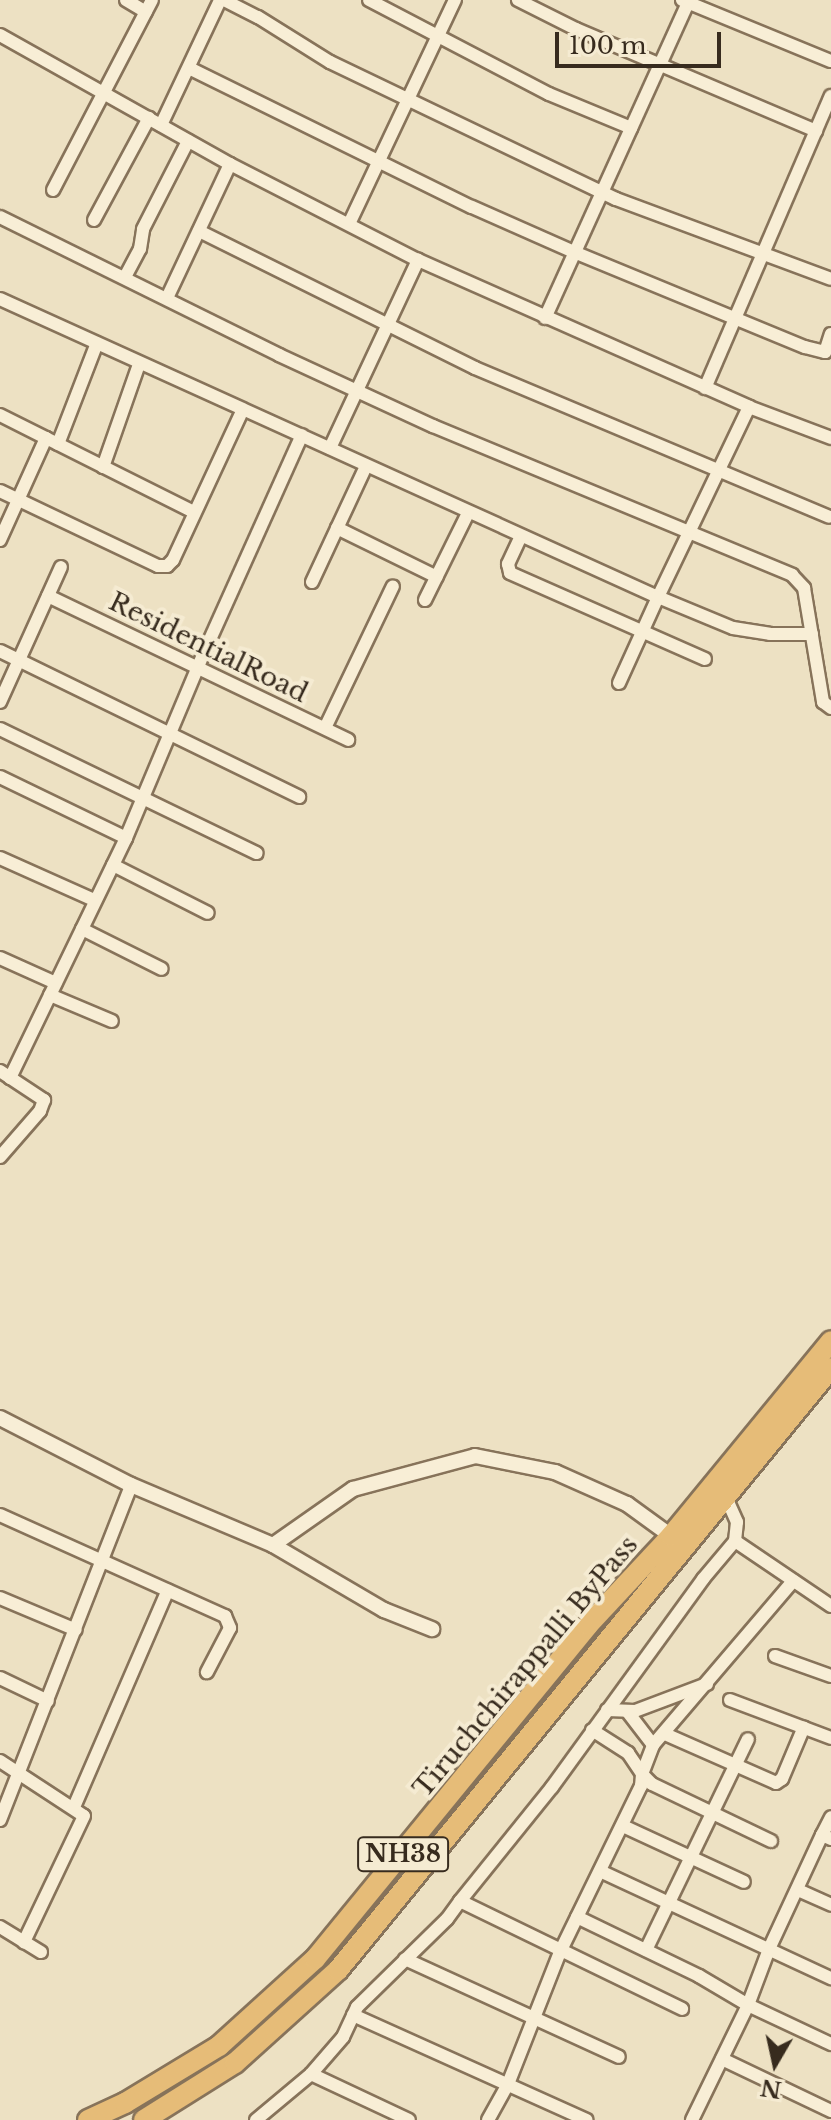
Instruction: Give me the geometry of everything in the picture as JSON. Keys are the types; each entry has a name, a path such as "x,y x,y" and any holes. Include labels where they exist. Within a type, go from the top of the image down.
{"highway":[{"name":"Tiruchchirappalli ByPass","path":"144,2120 235,2063 338,1970 676,1545 831,1341"},
{"name":"Tiruchchirappalli ByPass","path":"88,2120 125,2103 219,2046 315,1959 588,1625 603,1617 663,1555 726,1497 831,1368"}],"street":[{"path":"53,190 149,6 126,0"},
{"path":"161,125 222,0 330,62 602,192 831,279"},
{"path":"369,0 549,94 631,128"},
{"path":"349,224 455,0"},
{"path":"518,0 816,131"},
{"path":"545,318 686,1 831,61"},
{"path":"0,35 230,164 418,260 749,407 831,438"},
{"path":"189,68 472,207 574,252 825,352 831,334"},
{"path":"705,388 831,96"},
{"path":"94,220 149,118"},
{"path":"125,277 140,249 143,229 188,141"},
{"path":"167,298 230,164"},
{"path":"0,217 357,391 799,581 804,588 823,702 831,708"},
{"path":"199,231 475,368 829,517"},
{"path":"330,448 418,260"},
{"path":"0,299 468,513 733,628 770,634 812,634"},
{"path":"58,444 97,343"},
{"path":"103,467 139,364"},
{"path":"619,683 749,407"},
{"path":"0,491 158,566 173,560 243,409"},
{"path":"0,415 194,512"},
{"path":"0,1157 40,1111 44,1100 5,1075 53,989 126,838 197,667 302,435"},
{"path":"0,540 46,438"},
{"path":"312,582 366,466"},
{"path":"425,600 468,513"},
{"path":"337,528 437,577"},
{"path":"521,536 508,564 510,573 705,659"},
{"path":"0,702 61,567"},
{"path":"325,728 393,586"},
{"name":"ResidentialRoad","path":"48,596 348,740"},
{"path":"0,651 299,797"},
{"path":"0,729 257,853"},
{"path":"0,777 126,838"},
{"path":"0,858 94,900"},
{"path":"113,865 208,913"},
{"path":"82,929 162,969"},
{"path":"0,958 112,1021"},
{"path":"0,1418 131,1485 273,1545 384,1610 432,1629"},
{"path":"273,1545 353,1489 475,1456 555,1472 627,1504 676,1545"},
{"name":"Tiruchchirappalli ByPass","path":"676,1545 739,1469 755,1461"},
{"path":"0,1820 131,1485"},
{"path":"256,2120 311,2074 343,2037 363,1999 460,1901 552,1787 735,1541 737,1522 726,1497"},
{"path":"0,1515 101,1563 225,1616 230,1622 207,1672"},
{"path":"735,1541 831,1606"},
{"path":"488,2120 508,2084 560,1952 641,1786 642,1774 653,1745 793,1581"},
{"path":"74,1807 168,1590"},
{"path":"0,1598 76,1630"},
{"path":"775,1656 831,1676"},
{"path":"0,1678 48,1701"},
{"path":"607,1710 627,1711 707,1684"},
{"path":"730,1700 831,1738"},
{"path":"627,1711 653,1745"},
{"path":"665,1734 776,1783 782,1779 804,1727"},
{"path":"592,1730 628,1753 652,1784 771,1841"},
{"path":"646,1950 748,1739"},
{"path":"0,1761 84,1816 24,1942"},
{"path":"710,2120 694,2117 748,2005 769,1949 827,1837 831,1817"},
{"path":"623,1826 744,1882"},
{"path":"600,1871 831,1978"},
{"path":"798,1890 831,1905"},
{"path":"460,1901 682,2009"},
{"path":"577,1917 831,2044"},
{"path":"0,1927 41,1952"},
{"path":"405,1959 619,2057"},
{"path":"353,2015 587,2120"},
{"path":"722,2059 831,2111"},
{"path":"311,2074 402,2118"}]}
